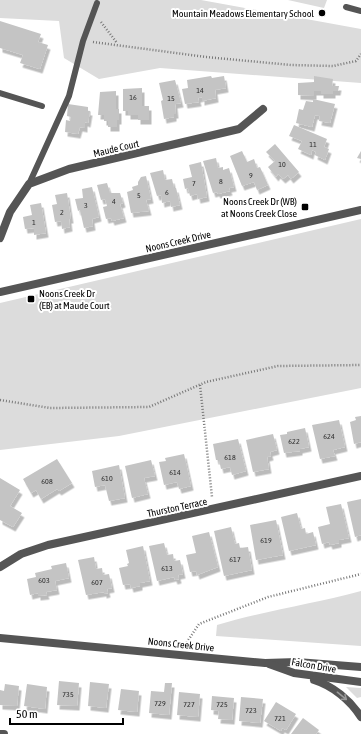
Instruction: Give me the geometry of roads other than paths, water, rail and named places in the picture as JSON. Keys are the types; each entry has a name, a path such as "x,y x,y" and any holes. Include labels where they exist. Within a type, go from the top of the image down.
{"street":[{"name":"Maude Court","path":"29,184 69,169 239,129 262,109"},
{"path":"0,238 10,212 29,184"},
{"name":"Noons Creek Drive","path":"0,292 361,210"},
{"name":"Thurston Terrace","path":"0,567 21,554 48,545 361,476"},
{"name":"Noons Creek Drive","path":"0,638 265,663 297,662 361,667"},
{"name":"Falcon Drive","path":"265,663 294,673 361,682"},
{"path":"294,673 322,682 354,707 361,717"}],"lane":[{"path":"29,184 68,96 97,2"},
{"path":"346,7 361,11"},
{"path":"0,93 42,106"}],"place":[{"name":"Mountain Meadows Elementary School","path":"322,13"},
{"name":"Noons Creek Dr (WB) at Noons Creek Close","path":"305,207"},
{"name":"Noons Creek Dr (EB) at Maude Court","path":"31,299"}]}
